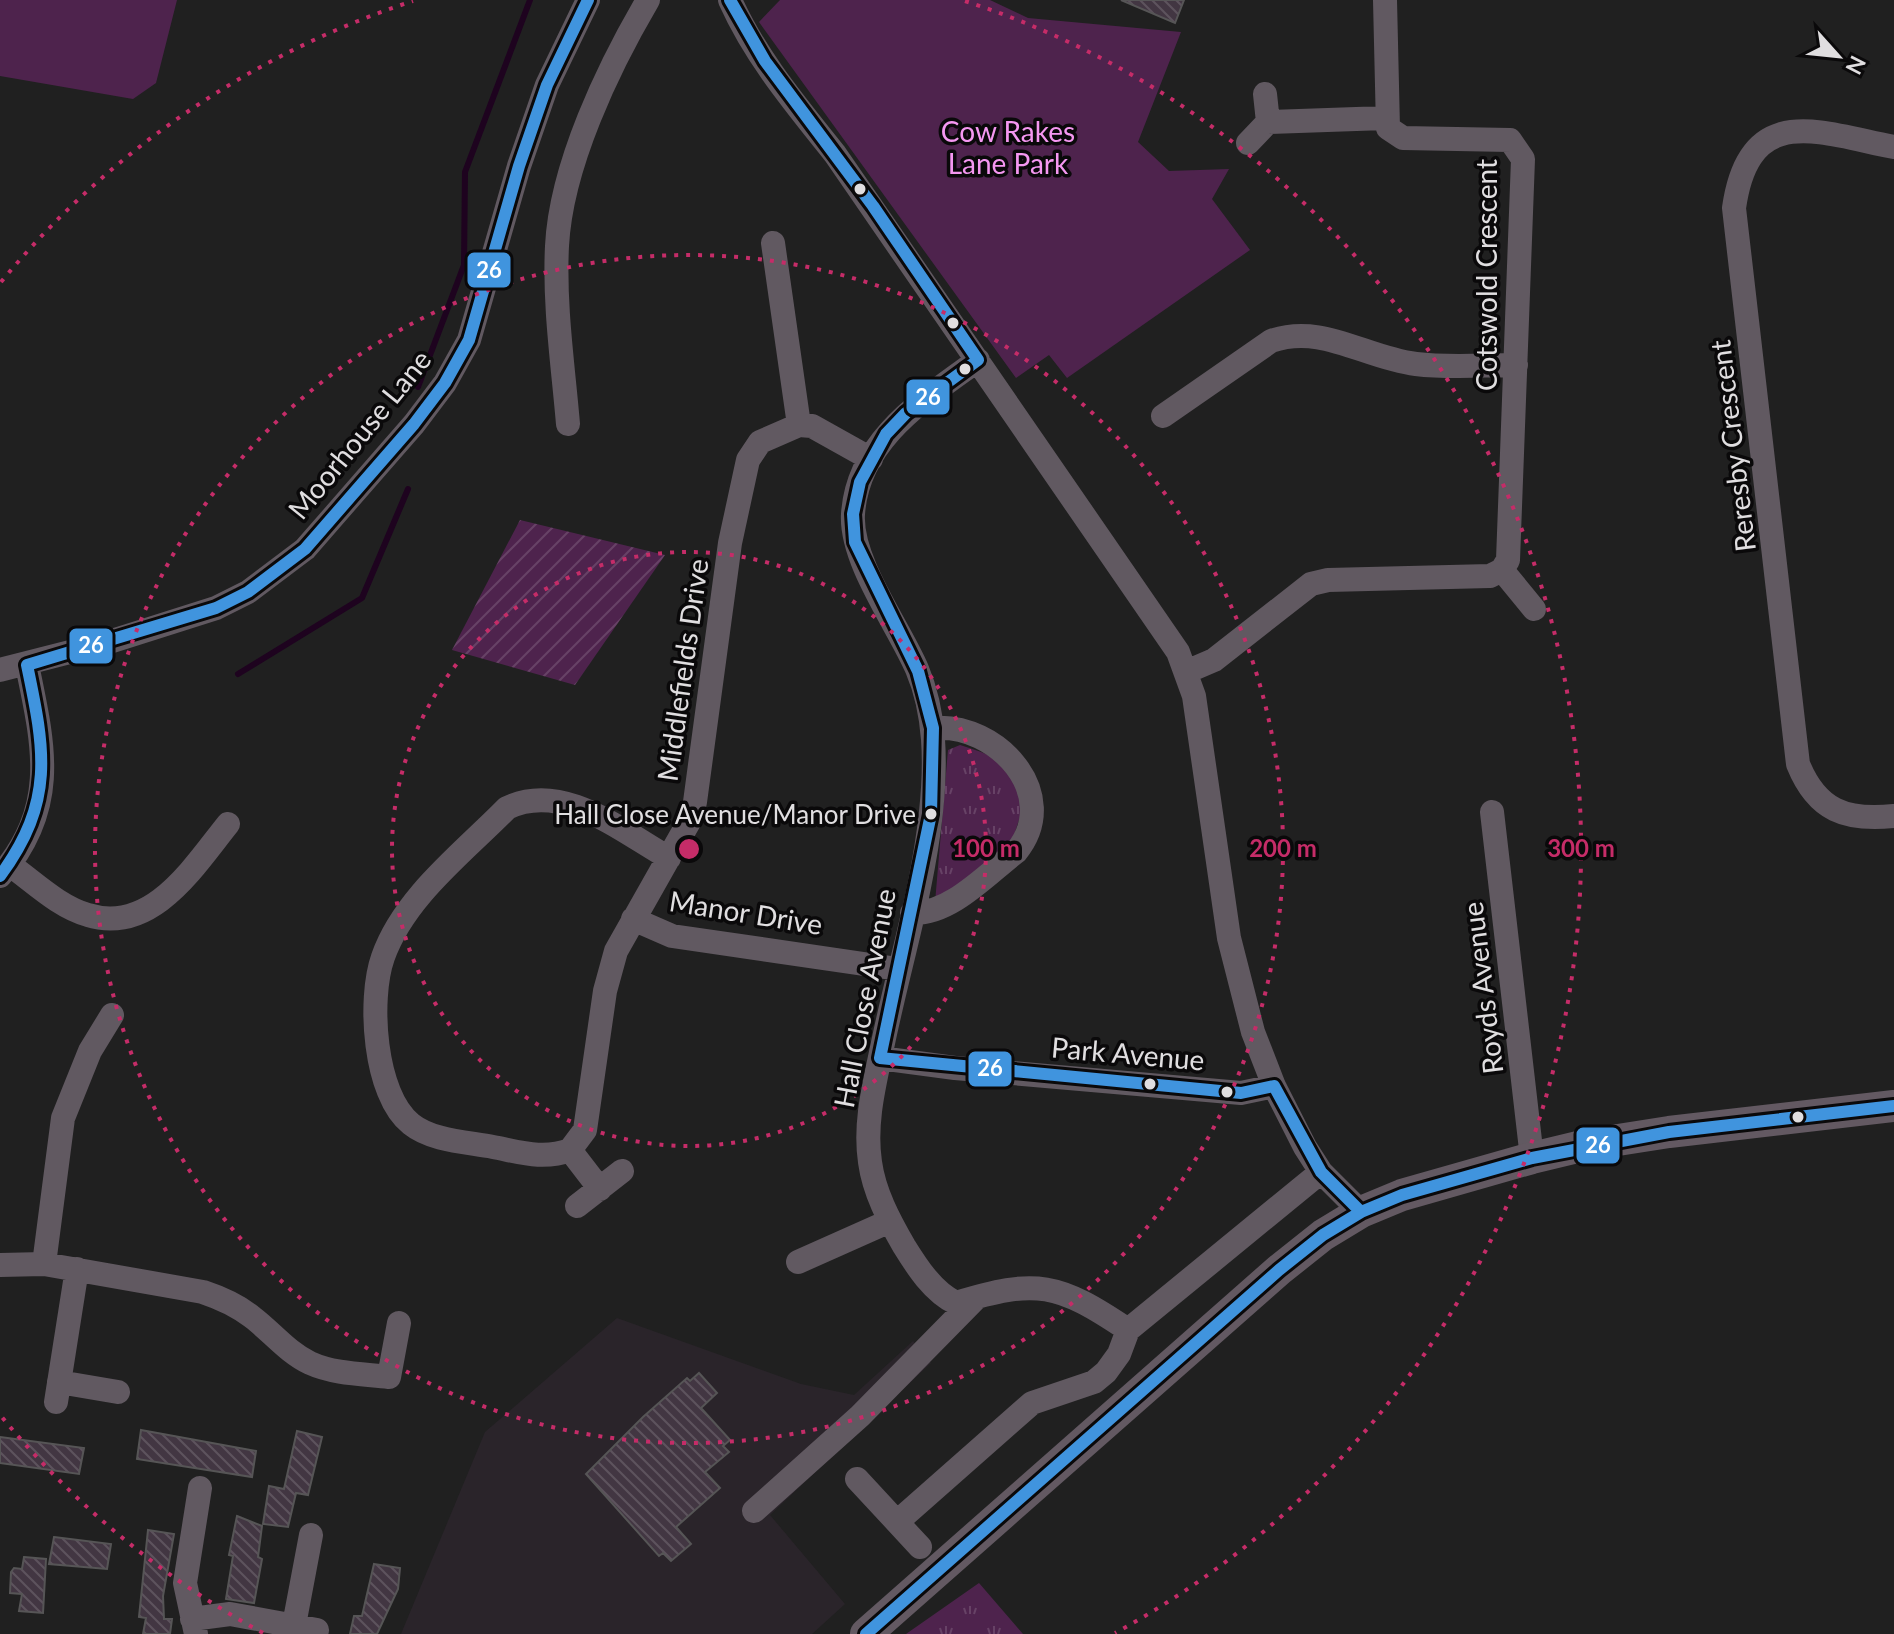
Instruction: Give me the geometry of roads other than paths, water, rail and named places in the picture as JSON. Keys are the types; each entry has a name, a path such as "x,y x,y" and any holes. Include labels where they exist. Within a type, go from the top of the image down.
{"main road":[{"path":"866,1634 1279,1270 1323,1235 1361,1212 1402,1195 1532,1158 1655,1134 1894,1106"}],"street":[{"name":"Moorhouse Lane","path":"0,670 27,665 201,613 248,592 305,549 414,424 445,383 469,340 542,99 588,0"},
{"path":"568,424 557,280 557,243 565,192 594,109 648,0"},
{"path":"730,0 743,29 780,86 835,154 1166,630 1194,696 1232,952 1253,1032 1274,1086 1321,1172 1361,1212"},
{"path":"1248,143 1268,122 1385,118 1385,0"},
{"path":"1265,94 1268,122"},
{"name":"Cotswold Crescent","path":"1385,118 1388,128 1403,138 1496,137 1510,140 1518,147 1523,159 1510,547 1502,570"},
{"name":"Reresby Crescent","path":"1894,147 1808,131 1778,133 1757,149 1739,173 1734,208 1798,764 1806,784 1823,803 1848,816 1894,816"},
{"path":"773,243 799,425 812,426 871,459"},
{"path":"1163,416 1271,341 1288,335 1324,336 1372,356 1414,364 1516,365"},
{"name":"Hall Close Avenue","path":"978,360 906,413 886,434 860,482 853,514 855,542 918,671 933,728 931,814 880,1058 868,1131 870,1163 890,1221 916,1265 943,1297 956,1303 1019,1286 1050,1290 1081,1299 1128,1330"},
{"name":"Middlefields Drive","path":"570,1150 585,1130 605,991 616,951 690,820 695,802 730,543 748,460 760,442 799,425"},
{"path":"1186,672 1214,660 1311,584 1328,580 1490,576 1502,570 1534,609"},
{"path":"27,665 43,743 44,776 40,803 27,839 5,870 68,906 88,915 112,919 134,914 164,899 228,824"},
{"path":"912,913 926,914 942,907 1016,852 1028,833 1031,820 1030,786 1012,759 957,729 933,728"},
{"path":"600,1189 570,1150 542,1157 435,1136 413,1126 395,1109 384,1082 376,1018 382,959 410,907 507,808 522,801 565,801 669,858"},
{"name":"Royds Avenue","path":"1492,812 1532,1158"},
{"name":"Manor Drive","path":"633,919 672,936 898,969"},
{"path":"44,1264 63,1118 90,1051 112,1015"},
{"name":"Park Avenue","path":"880,1058 955,1068 1241,1093 1274,1086"},
{"path":"577,1206 622,1171"},
{"path":"897,1522 1032,1403 1094,1382 1119,1354 1128,1330 1321,1172"},
{"path":"798,1262 890,1221"},
{"path":"0,1265 44,1264 203,1292 228,1301 253,1317 287,1349 311,1364 343,1372 389,1377 399,1323"},
{"path":"77,1269 57,1392 118,1392"},
{"path":"754,1511 860,1416 978,1296"},
{"path":"857,1479 920,1547"},
{"path":"200,1488 185,1583 194,1627 230,1614 306,1627 311,1535"}],"waterway":[{"path":"418,387 464,265 465,172 530,0"},
{"path":"238,674 362,598 408,489"}],"place":[{"name":"Hall Close Avenue/Manor Drive","path":"931,814"}],"park label":[{"name":"Cow Rakes Lane Park","path":"1008,147"}]}
